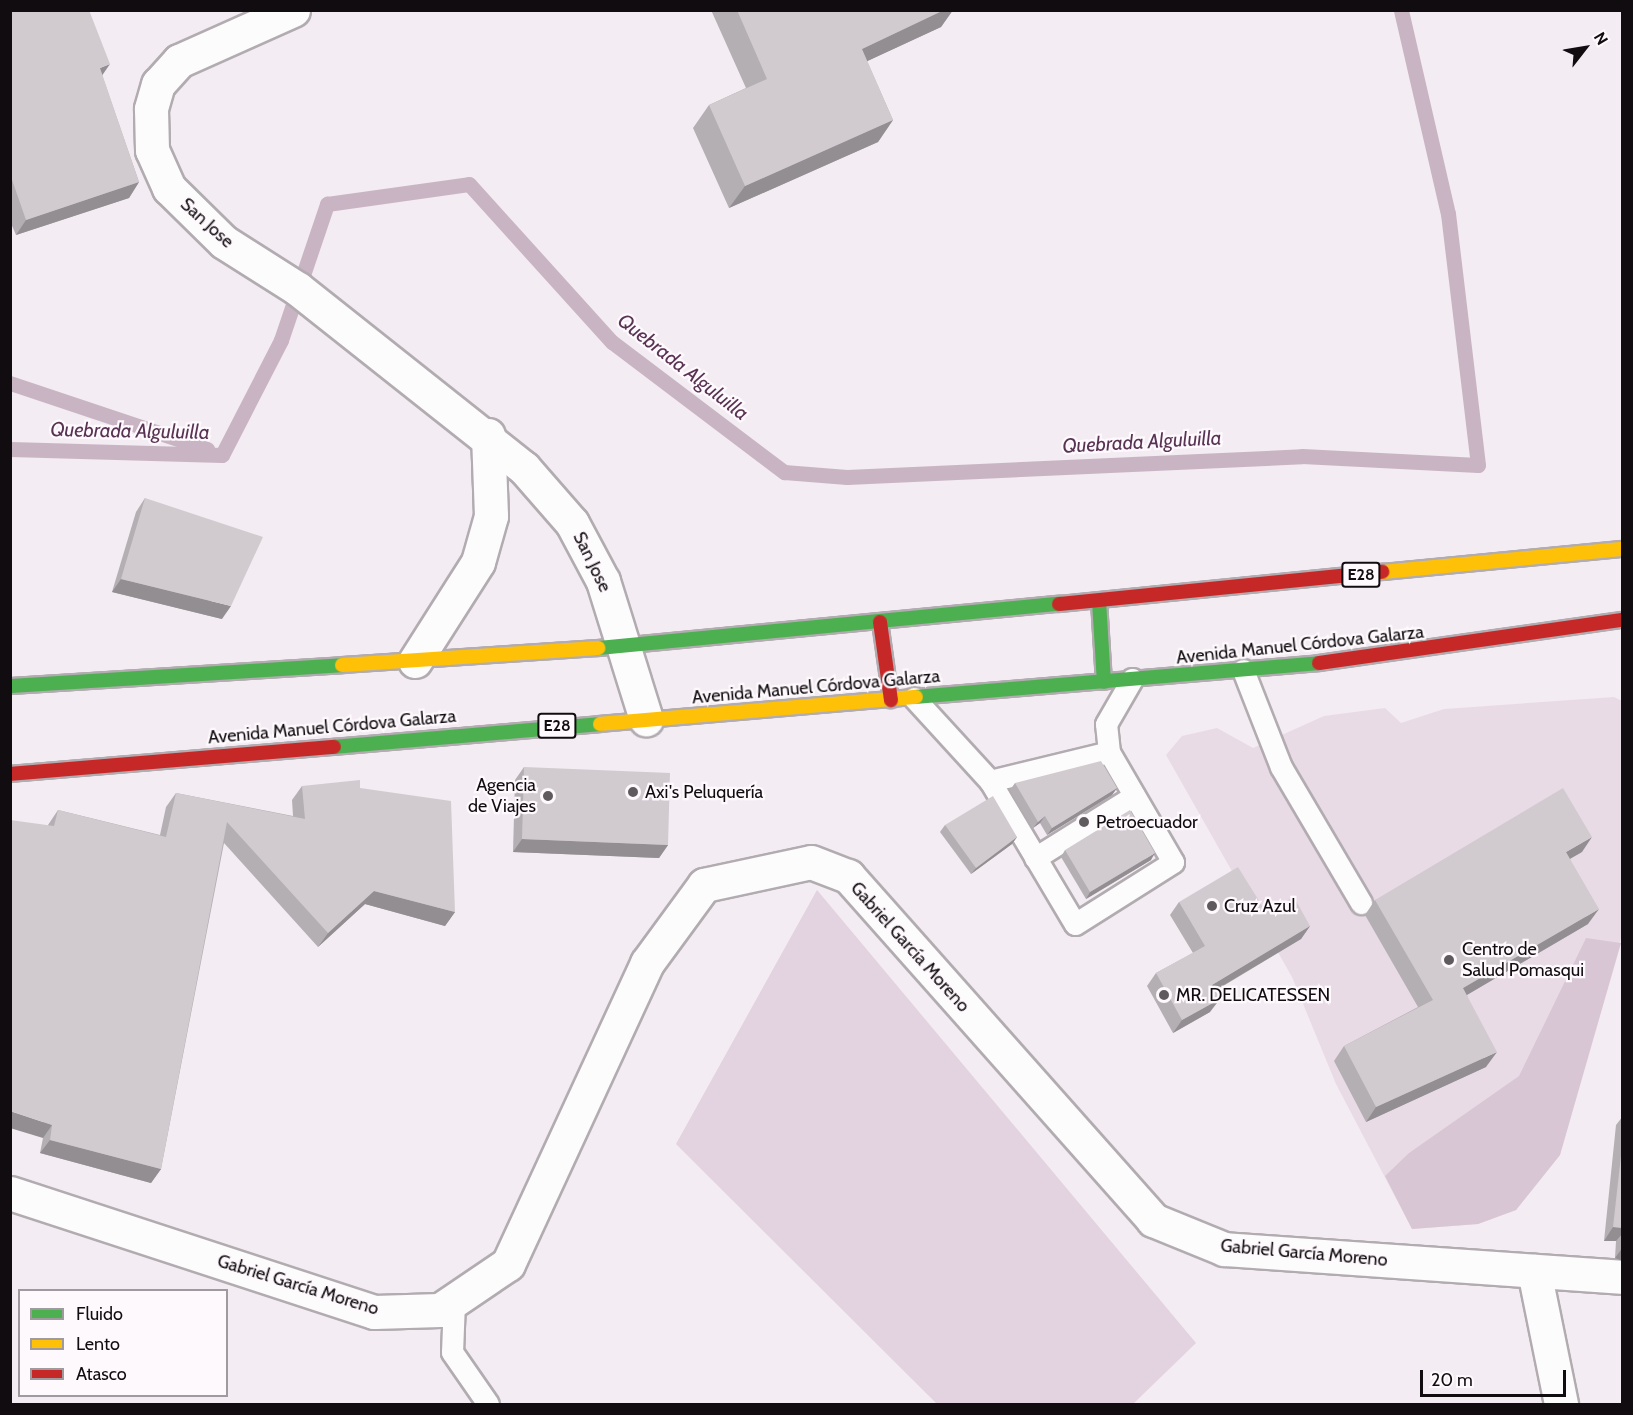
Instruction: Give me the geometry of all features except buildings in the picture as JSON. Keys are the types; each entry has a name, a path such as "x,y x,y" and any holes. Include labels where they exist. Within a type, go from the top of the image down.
{"main road":[{"name":"E28","path":"10,686 628,646 1623,549"},
{"path":"1099,601 1104,682"},
{"name":"Avenida Manuel Córdova Galarza","path":"10,774 1390,657 1623,620"},
{"path":"880,622 891,700"}],"street":[{"name":"San Jose","path":"293,10 178,62 158,84 151,109 152,150 169,188 224,242 298,290 488,435 572,523 603,581 628,646 646,719"},
{"path":"415,661 478,562 491,516 488,435"},
{"name":"Gabriel García Moreno","path":"10,1192 374,1312 440,1310 508,1264 647,963 704,885 811,862 848,876 1153,1220 1224,1249 1623,1277"},
{"path":"1534,1271 1561,1404"}],"lane":[{"path":"1243,670 1281,767 1361,903"},
{"path":"914,698 990,781 1075,924 1173,862 1109,752 1106,724 1132,679"},
{"path":"990,781 1109,752"},
{"path":"1035,858 1134,796"},
{"path":"454,1301 452,1352 488,1404"}],"shaded area":[{"name":"Centro de Salud Pomasqui","path":"1614,697 1622,701 1622,934 1560,1155 1516,1210 1478,1224 1412,1229 1336,1084 1292,977 1166,755 1182,736 1217,728 1253,748 1324,716 1385,708 1401,723 1444,709"},
{"path":"817,890 1196,1343 1133,1404 937,1404 676,1144"},
{"path":"1586,938 1621,943 1560,1155 1516,1210 1478,1224 1412,1229 1385,1176 1409,1153 1519,1076"}],"waterway":[{"name":"Quebrada Alguluilla","path":"10,449 222,455 281,340 327,204 469,184 612,342 784,472 847,477 1302,456 1478,465 1448,214 1401,10"},
{"path":"10,383 207,449"}],"traffic: fast":[{"path":"1099,601 1104,682"},
{"path":"598,648 1059,604"},
{"path":"916,697 1319,663"},
{"path":"10,686 342,665"},
{"path":"334,747 600,724"}],"traffic: slow":[{"path":"1382,572 1622,549"},
{"path":"342,665 598,648"},
{"path":"600,724 916,697"}],"traffic: jam":[{"path":"1059,604 1382,572"},
{"path":"1319,663 1622,620"},
{"path":"880,622 891,700"},
{"path":"10,774 334,747"}],"place":[{"name":"Axi's Peluquería","path":"633,792"},
{"name":"Agencia de Viajes","path":"548,796"},
{"name":"Petroecuador","path":"1084,822"},
{"name":"Cruz Azul","path":"1212,906"},
{"name":"Centro de Salud Pomasqui","path":"1449,960"},
{"name":"MR. DELICATESSEN","path":"1164,995"}]}
